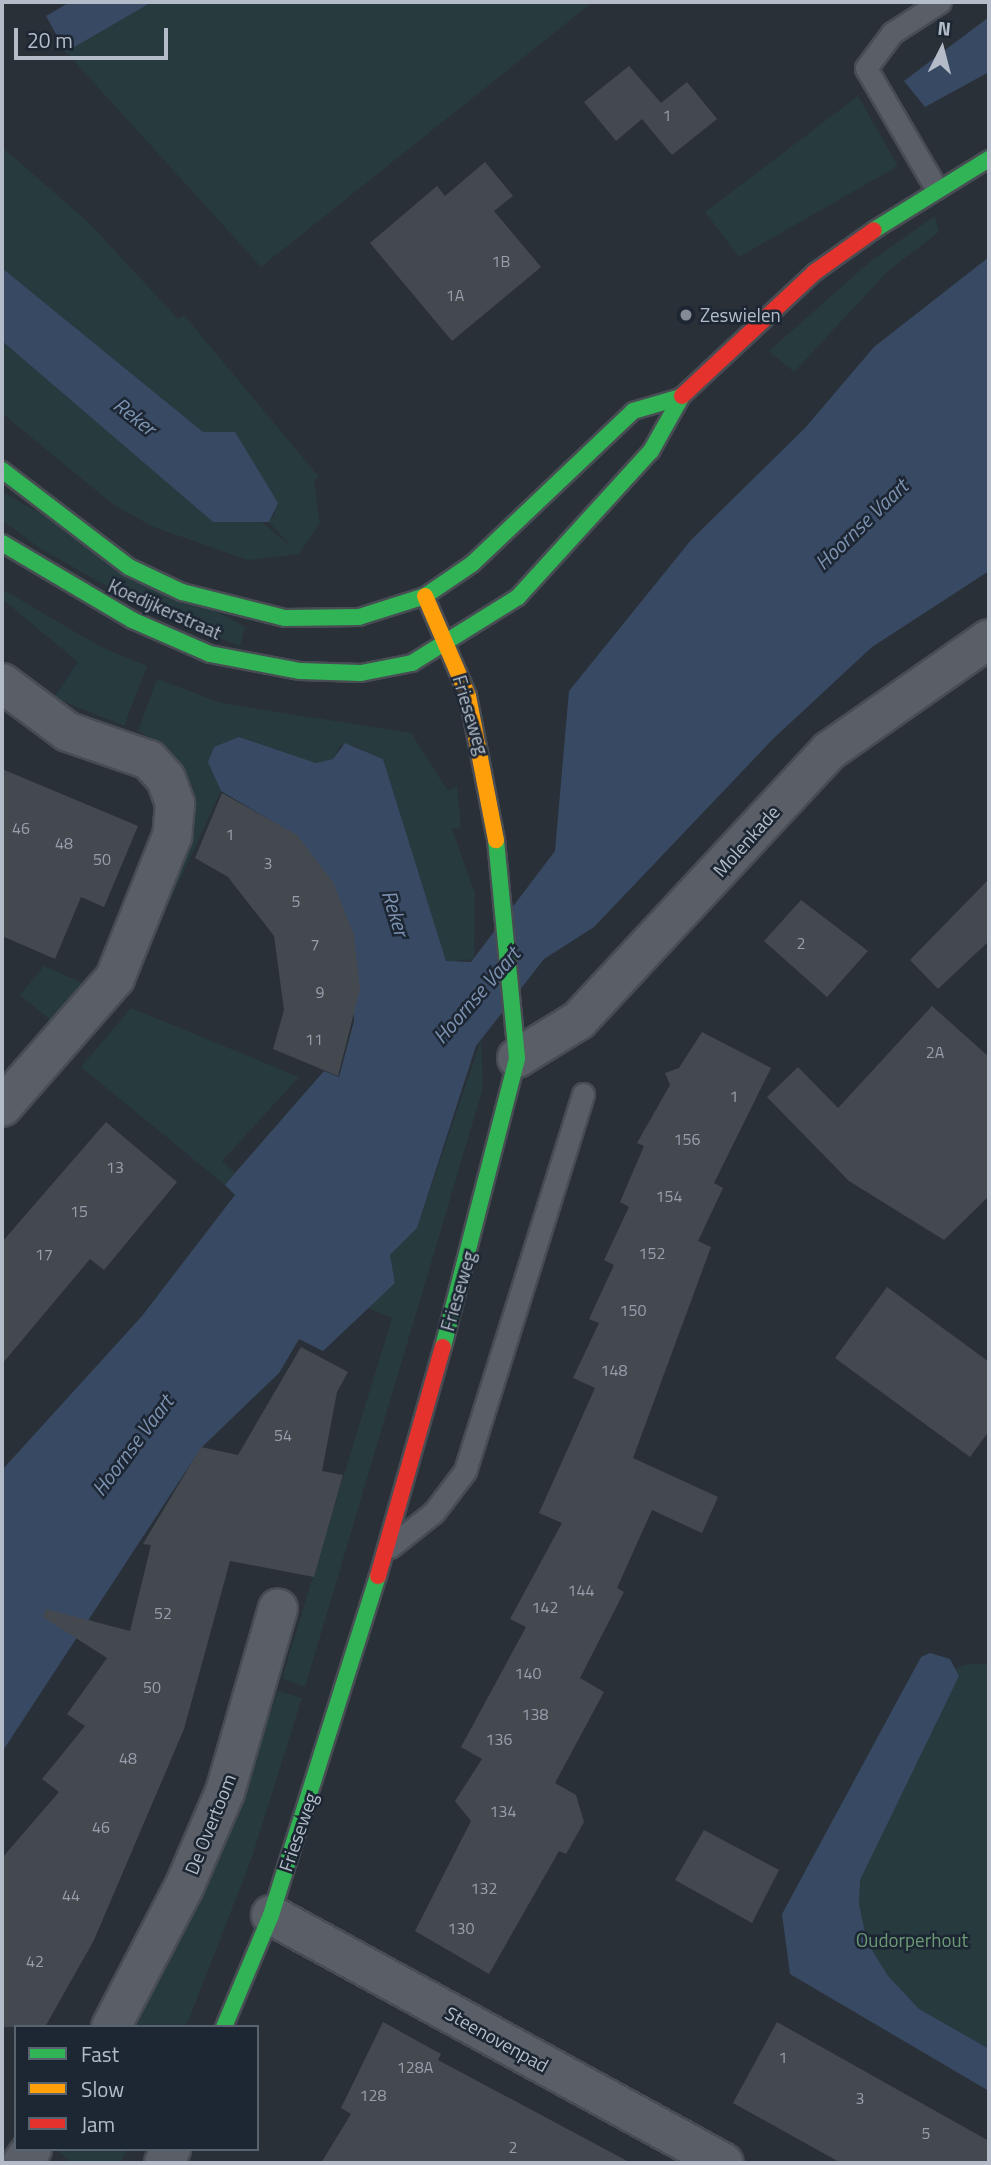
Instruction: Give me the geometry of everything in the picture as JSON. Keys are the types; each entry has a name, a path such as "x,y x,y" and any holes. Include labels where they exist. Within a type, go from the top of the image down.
{"main road":[{"path":"448,646 518,597 651,451 681,397 815,272 936,188 989,159"},
{"path":"425,596 537,508 633,411 681,397"},
{"name":"Koedijkerstraat","path":"2,470 129,567 182,592 285,618 324,621 359,617 425,596"},
{"name":"Koedijkerstraat","path":"2,543 132,620 248,663 376,672 448,646"},
{"name":"Frieseweg","path":"225,2025 271,1915 342,1704 489,1182 515,1042 501,881 482,746 448,646 425,596"}],"street":[{"name":"Molenkade","path":"515,1042 579,1020 829,751 989,639"},
{"path":"2,683 68,732 149,760 166,779 175,804 172,836 115,978 2,1107"},
{"name":"De Overtoom","path":"112,2025 184,1888 225,1792 278,1608"},
{"name":"Steenovenpad","path":"271,1915 723,2163"}],"lane":[{"path":"936,188 866,68 892,33 940,2"},
{"path":"383,1553 434,1512 466,1471 583,1094"}],"green space":[{"path":"152,2 593,2 261,267 66,52"},
{"path":"858,96 898,166 739,257 705,212"},
{"path":"2,147 88,222 178,319 184,315 319,477 314,481 320,523 299,554 248,560 151,526 110,502 2,413 2,341 213,522 257,518 293,548 269,522 275,513 203,432 2,268"},
{"path":"935,216 939,232 889,270 794,372 769,351 872,260"},
{"path":"2,492 245,627 240,646 162,617 41,549 2,520"},
{"path":"2,589 101,647 147,666 124,726 54,698 78,662 2,599"},
{"path":"157,679 221,703 411,733 448,791 457,786 461,827 452,829 475,894 474,959 446,962 383,759 353,745 340,745 333,759 316,763 239,737 209,762 221,791 162,918 194,835 195,810 183,768 161,743 138,731"},
{"path":"44,966 85,984 53,1022 20,995"},
{"path":"131,1008 299,1077 222,1161 235,1173 225,1185 81,1067"},
{"path":"481,1040 483,1088 305,1687 282,1678 392,1318 368,1308 395,1283 390,1255 417,1228"},
{"name":"Oudorperhout","path":"968,1664 989,1664 989,2072 824,1936 956,1668"},
{"path":"278,1691 302,1698 251,1860 186,2025 136,2025 217,1861"},
{"path":"58,2151 126,2151 120,2163 72,2163"}],"water":[{"path":"70,2 152,2 66,52 46,16"},
{"path":"989,17 989,72 925,107 904,81"},
{"path":"989,257 989,571 872,647 774,738 594,927 544,959 476,1046 417,1228 390,1255 395,1283 323,1351 299,1339 279,1373 201,1448 2,1752 2,1470 142,1316 235,1195 225,1185 235,1173 324,1071 339,1077 354,1021 354,966 311,860 270,820 221,791 208,762 214,747 239,737 316,763 333,759 345,743 383,759 446,961 471,962 555,851 569,691 691,540 805,428 874,347"},
{"name":"Reker","path":"2,268 203,432 235,432 278,503 269,522 213,522 2,341"},
{"path":"930,1653 950,1659 959,1676 860,1880 859,1904 867,1942 888,1976 919,2009 989,2049 989,2091 790,1974 782,1914 921,1657"}],"building":[{"path":"629,66 661,103 687,82 717,119 672,155 642,119 616,141 584,102"},
{"path":"485,162 513,196 494,211 541,267 452,341 370,243 437,186 445,196"},
{"path":"2,769 138,826 104,907 81,897 55,959 2,936"},
{"path":"222,793 297,835 333,882 354,935 360,989 338,1076 273,1049 284,1010 274,936 228,877 195,858"},
{"path":"989,879 989,941 938,989 910,960"},
{"path":"801,900 868,951 827,997 764,941"},
{"path":"932,1006 989,1057 989,1196 944,1240 849,1181 767,1097 798,1067 838,1108"},
{"path":"702,1032 771,1068 714,1183 723,1188 698,1241 711,1247 633,1458 718,1497 702,1533 652,1510 617,1588 624,1592 580,1678 604,1692 555,1783 576,1795 584,1822 566,1854 559,1851 489,1974 415,1931 471,1821 455,1801 482,1759 461,1747 526,1627 510,1619 562,1523 539,1513 595,1388 573,1378 599,1323 589,1319 614,1265 604,1260 629,1207 620,1202 644,1146 637,1143 670,1085 665,1073 679,1068"},
{"path":"106,1122 177,1182 104,1270 90,1259 2,1364 2,1242"},
{"path":"887,1287 989,1362 989,1431 970,1457 835,1358"},
{"path":"301,1347 348,1372 337,1392 322,1471 343,1475 314,1577 230,1561 184,1729 94,1940 46,2025 2,2027 2,1858 59,1792 42,1779 85,1726 67,1714 107,1658 43,1617 46,1609 130,1631 151,1545 143,1544 201,1447 238,1455"},
{"path":"704,1830 779,1870 752,1923 675,1880"},
{"path":"383,2022 441,2054 438,2060 631,2163 321,2163 351,2114 341,2108"},
{"path":"777,2022 989,2141 989,2163 841,2163 733,2103"}],"traffic: fast":[{"path":"874,230 989,159"},
{"path":"2,543 132,620 210,654 300,671 361,673 412,663 518,597 651,451 682,396"},
{"path":"2,470 129,567 182,592 285,618 359,617 425,596 472,564 633,411 681,397"},
{"path":"443,1347 517,1058 496,840"},
{"path":"225,2025 271,1915 378,1576"}],"traffic: slow":[{"path":"425,596 468,696 496,840"}],"traffic: jam":[{"path":"682,396 815,272 874,230"},
{"path":"378,1576 443,1347"}],"place":[{"name":"Zeswielen","path":"686,315"}],"water label":[{"name":"Hoornse Vaart","path":"861,524"},
{"name":"Hoornse Vaart","path":"476,995"},
{"name":"Hoornse Vaart","path":"132,1445"}]}
